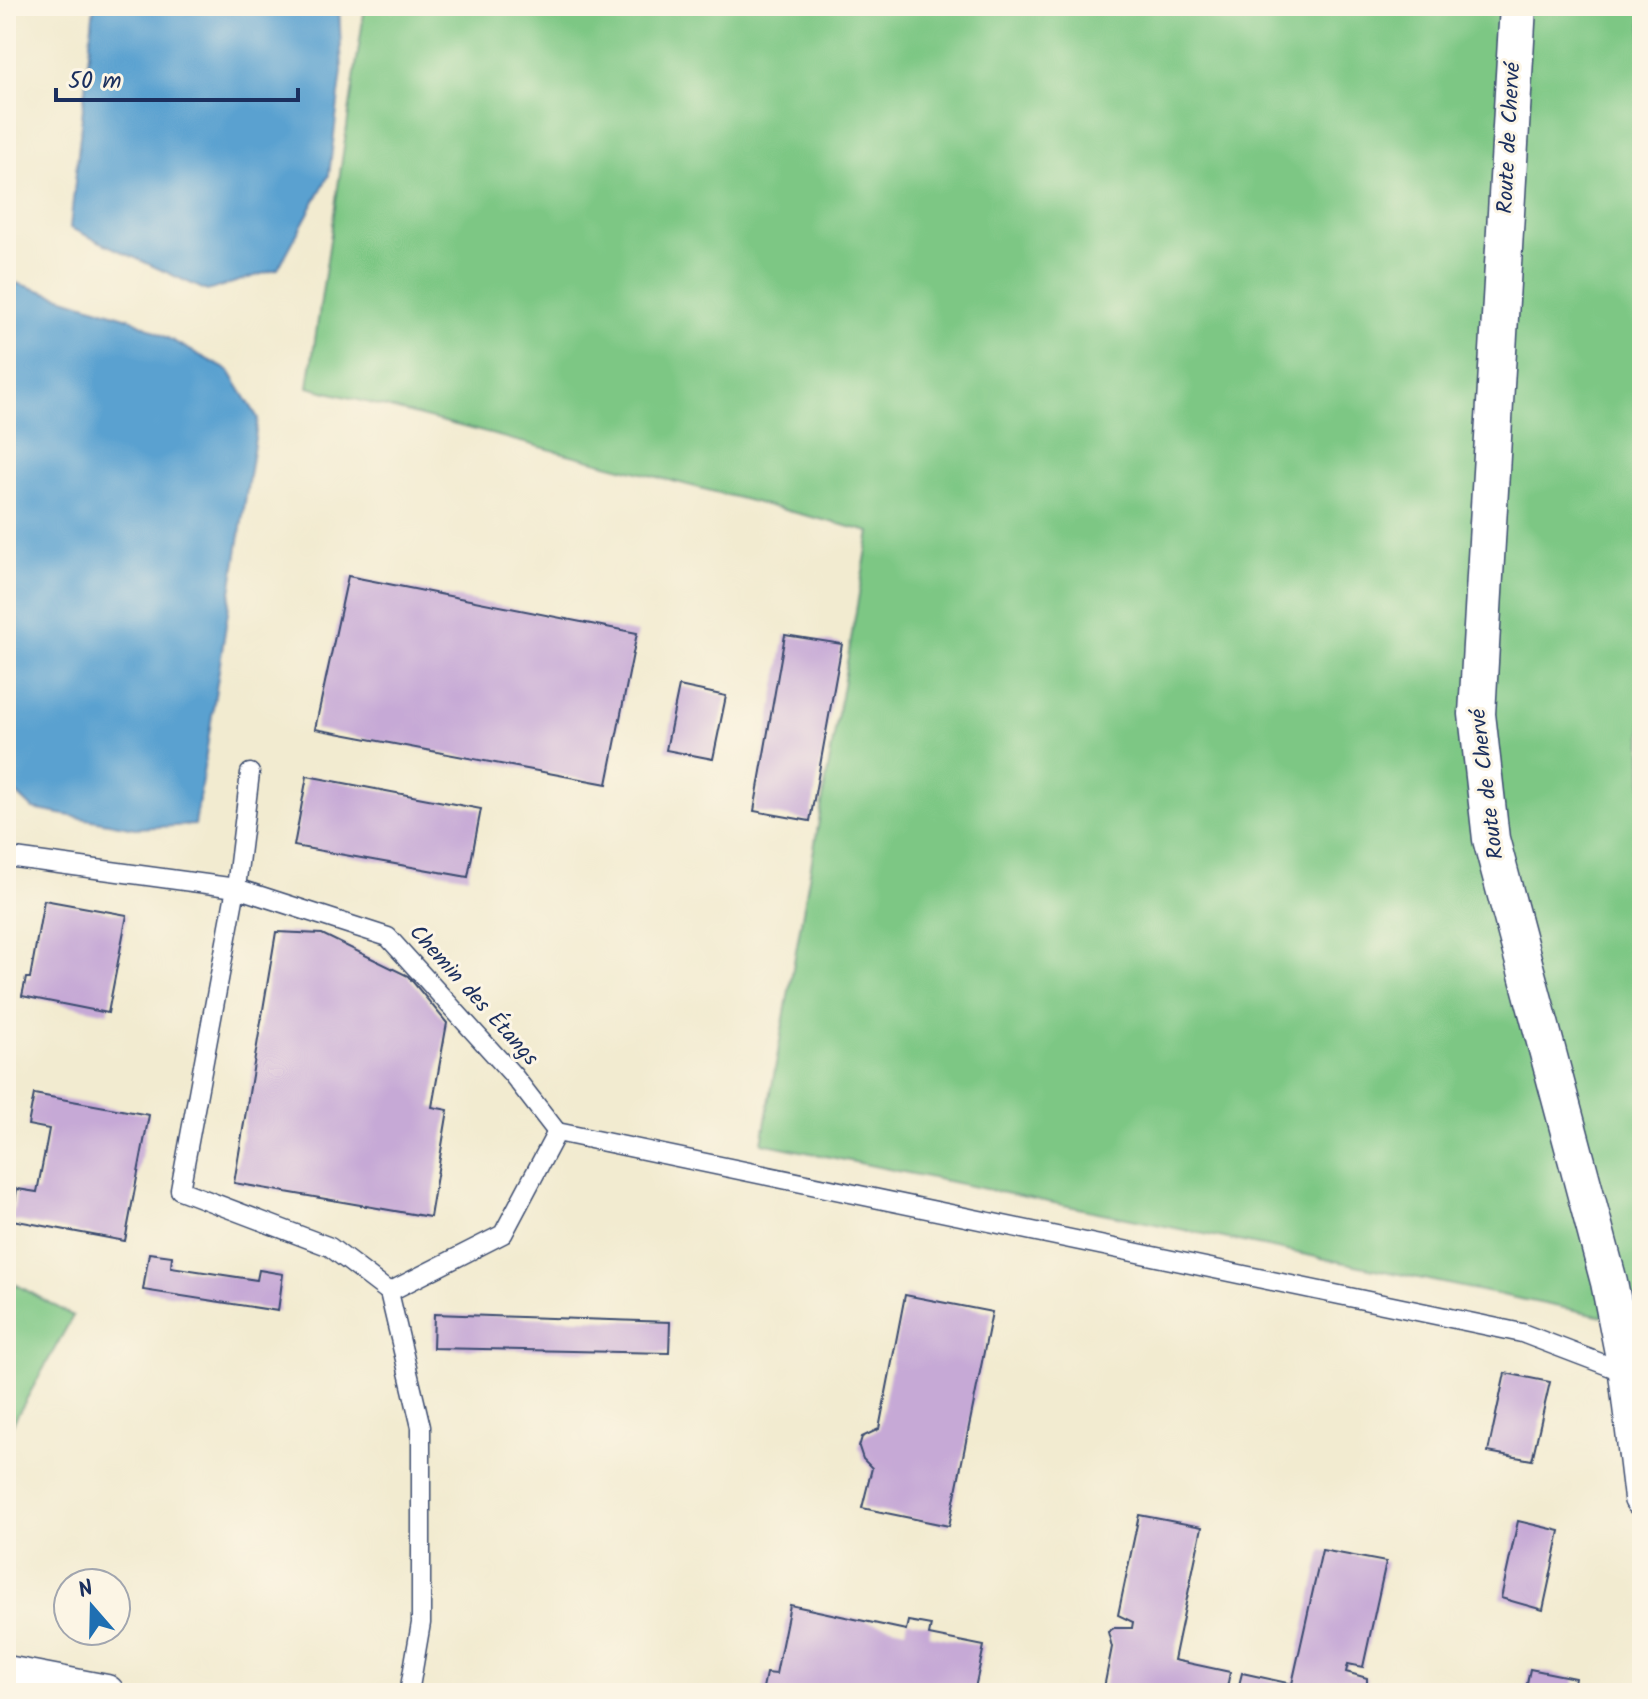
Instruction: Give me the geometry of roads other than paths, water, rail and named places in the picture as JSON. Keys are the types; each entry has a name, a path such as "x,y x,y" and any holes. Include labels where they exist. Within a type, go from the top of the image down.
{"street":[{"name":"Route de Chervé","path":"1518,6 1477,714 1491,839 1630,1316 1627,1373 1642,1498"},
{"path":"6,1674 106,1693"}],"lane":[{"path":"250,773 236,888 180,1190 330,1247 389,1292 421,1427 421,1623 409,1693"},
{"name":"Chemin des Étangs","path":"6,852 15,858 236,888 388,937 513,1075 557,1132"},
{"path":"389,1292 503,1234 557,1132 1522,1333 1627,1373"}],"water":[{"path":"94,6 339,6 342,71 329,175 278,269 207,291 70,228"},
{"path":"16,283 132,319 229,371 258,418 195,825 135,828 33,809 6,783 6,294"}]}
